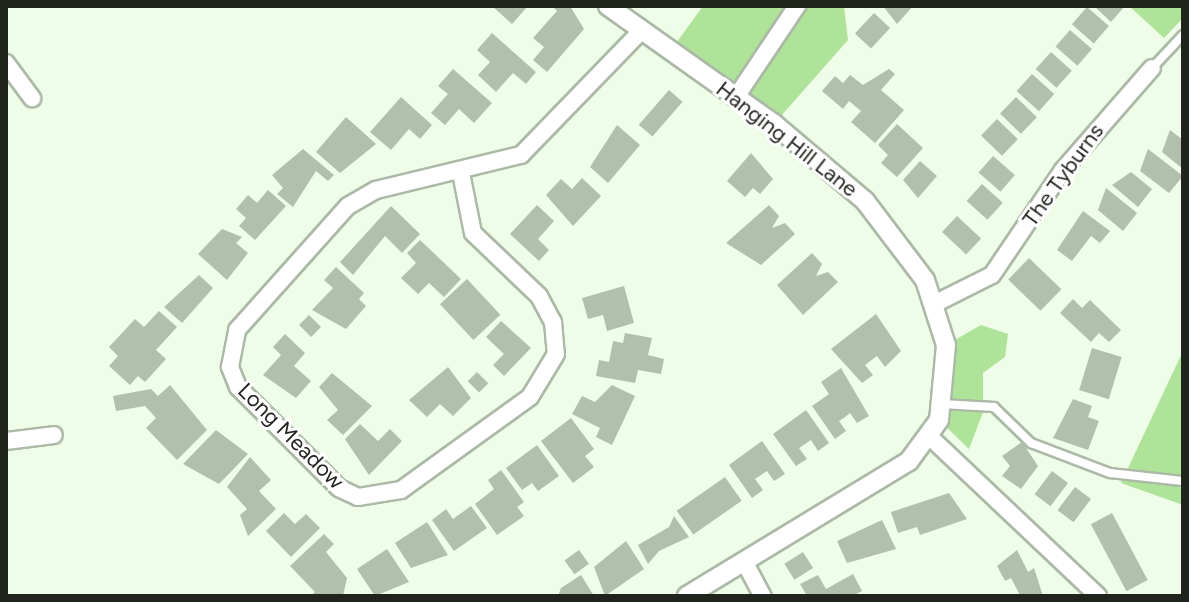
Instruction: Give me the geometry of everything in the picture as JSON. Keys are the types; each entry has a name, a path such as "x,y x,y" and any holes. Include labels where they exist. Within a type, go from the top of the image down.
{"street":[{"name":"Hanging Hill Lane","path":"608,6 736,97 865,201 938,302 946,345 942,404 931,438"},
{"path":"736,97 797,6"},
{"name":"Long Meadow","path":"461,173 473,233 539,296 553,322 556,354 530,397 401,490 358,497 339,488 238,387 232,345 348,206 376,190 461,173 521,155 642,30"},
{"path":"6,63 32,98"},
{"name":"The Tyburns","path":"938,302 992,275 1063,170 1152,68"},
{"path":"6,441 54,435"},
{"path":"687,596 885,479 931,438 1098,596"},
{"path":"744,561 763,596"}],"lane":[{"name":"The Tyburns","path":"1152,68 1183,35"},
{"path":"942,404 994,407 1031,443 1123,477 1183,481"}],"green space":[{"path":"703,6 844,6 848,40 774,124 671,50"},
{"path":"1129,6 1183,6 1183,18 1164,38"},
{"path":"981,325 1008,334 1005,357 983,373 983,412 969,449 939,420 946,345"},
{"path":"1183,351 1183,505 1121,483"}],"building":[{"path":"492,6 528,6 512,24"},
{"path":"552,6 570,6 584,29 547,72 533,60 544,47 533,38 557,11"},
{"path":"883,6 913,6 897,24"},
{"path":"1094,6 1125,6 1111,22"},
{"path":"1087,7 1109,26 1094,43 1072,24"},
{"path":"874,13 890,28 871,48 855,33"},
{"path":"1070,30 1092,49 1077,66 1056,47"},
{"path":"492,33 536,72 526,84 513,73 496,92 478,75 490,62 477,50"},
{"path":"1051,52 1072,71 1056,88 1036,69"},
{"path":"453,69 492,103 474,123 459,109 445,125 431,113 448,94 438,86"},
{"path":"889,69 895,74 881,90 904,110 875,143 851,122 861,111 849,101 843,109 822,91 835,76 843,83 850,75 863,85"},
{"path":"1032,74 1054,94 1039,111 1017,91"},
{"path":"669,90 683,102 652,137 639,125"},
{"path":"401,97 432,125 420,139 409,129 391,150 370,132"},
{"path":"1016,97 1037,117 1021,134 1000,114"},
{"path":"346,117 376,144 340,173 316,152"},
{"path":"997,119 1018,139 1002,156 981,136"},
{"path":"897,124 923,148 897,177 881,163 888,155 878,145"},
{"path":"617,125 640,145 608,183 590,167"},
{"path":"1170,130 1183,140 1183,169 1162,152"},
{"path":"303,149 334,175 328,181 316,171 293,207 277,194 283,188 272,175"},
{"path":"1148,149 1183,176 1169,193 1140,171"},
{"path":"751,153 773,179 760,194 753,188 745,197 727,181"},
{"path":"993,156 1015,175 1000,192 979,173"},
{"path":"920,161 937,176 918,198 903,180"},
{"path":"1131,172 1152,189 1138,207 1112,185"},
{"path":"582,178 601,196 573,226 546,195 561,179 572,189"},
{"path":"982,184 1003,203 987,220 967,201"},
{"path":"1106,188 1137,213 1123,231 1098,210"},
{"path":"268,190 286,206 255,240 239,226 246,218 236,209 248,195 257,203"},
{"path":"537,205 554,221 538,239 549,250 539,261 510,234"},
{"path":"769,205 779,216 772,228 785,223 795,234 761,265 726,243"},
{"path":"391,206 420,234 402,253 385,236 353,275 340,262"},
{"path":"1083,211 1110,231 1100,243 1091,236 1072,261 1057,250"},
{"path":"957,216 981,239 966,255 942,232"},
{"path":"222,229 242,237 236,243 248,253 227,280 198,254"},
{"path":"420,240 461,279 444,297 429,283 418,294 401,278 416,263 407,253"},
{"path":"812,253 822,264 816,276 828,272 838,282 803,315 777,285"},
{"path":"1029,258 1061,289 1041,311 1008,280"},
{"path":"336,267 364,293 359,299 366,306 346,329 312,310 333,288 324,280"},
{"path":"199,275 213,288 182,323 164,307"},
{"path":"467,279 500,315 473,340 440,304"},
{"path":"624,286 634,323 607,331 603,315 588,319 582,298"},
{"path":"1073,299 1082,308 1090,300 1121,330 1109,342 1099,333 1091,342 1060,313"},
{"path":"159,311 177,327 156,350 166,359 145,382 138,376 130,385 109,366 118,356 109,347 135,319 144,327"},
{"path":"876,314 901,351 885,367 877,356 865,365 873,375 862,383 831,349"},
{"path":"309,315 321,327 311,337 299,325"},
{"path":"501,321 531,348 504,376 493,365 504,354 486,337"},
{"path":"625,333 652,338 648,355 664,359 661,374 638,370 635,383 596,376 599,360 609,362 613,341 623,343"},
{"path":"285,334 305,353 294,366 311,381 296,398 263,375 281,355 273,347"},
{"path":"1092,348 1122,357 1109,399 1079,390"},
{"path":"448,367 471,398 453,416 440,404 427,417 409,400"},
{"path":"841,368 869,416 857,423 850,413 839,421 846,431 835,439 812,406 829,394 821,382"},
{"path":"477,372 488,383 479,393 468,381"},
{"path":"332,373 372,406 343,435 327,420 338,410 319,387"},
{"path":"170,385 207,430 177,460 146,428 156,418 145,406 116,411 113,396 151,389 158,396"},
{"path":"612,385 635,396 612,445 596,437 600,428 572,414 582,396 595,402"},
{"path":"1073,399 1092,406 1088,417 1099,421 1088,450 1053,438"},
{"path":"806,410 829,443 818,451 811,440 799,448 807,459 796,466 773,434"},
{"path":"571,418 594,449 585,456 594,467 573,483 541,441"},
{"path":"360,424 378,441 390,429 402,441 369,475 345,439"},
{"path":"216,430 248,454 219,484 183,464"},
{"path":"762,441 785,474 774,481 767,471 755,479 763,490 752,498 729,465"},
{"path":"1022,442 1038,466 1021,489 1002,476 1010,466 1002,456"},
{"path":"537,445 559,476 538,491 532,483 522,490 506,468"},
{"path":"250,457 271,480 259,491 276,509 248,536 240,515 247,509 227,487"},
{"path":"501,470 524,502 517,507 524,516 497,535 475,504 494,489 488,480"},
{"path":"1052,471 1068,483 1051,506 1035,494"},
{"path":"725,477 742,501 693,535 677,511"},
{"path":"1075,487 1091,499 1074,522 1058,510"},
{"path":"949,493 967,519 920,535 917,527 898,533 891,512"},
{"path":"471,506 487,528 454,551 432,520 446,509 453,519"},
{"path":"284,513 295,524 306,514 320,528 291,557 266,531"},
{"path":"1112,513 1148,580 1126,591 1091,524"},
{"path":"674,516 689,537 659,551 648,564 638,545 669,527"},
{"path":"882,520 896,549 847,563 837,541"},
{"path":"427,522 448,555 411,568 395,543"},
{"path":"324,534 334,544 326,552 347,578 343,596 311,596 315,592 290,566"},
{"path":"626,541 644,569 605,596 594,567"},
{"path":"387,549 409,582 375,596 357,569"},
{"path":"579,550 589,564 574,574 564,561"},
{"path":"1017,550 1028,572 1034,568 1043,596 1020,595 1011,578 1005,581 997,566"},
{"path":"803,552 813,568 794,580 784,564"},
{"path":"853,574 862,591 852,596 807,596 800,584 818,575 826,589"},
{"path":"581,575 594,596 558,596 561,588"}]}
